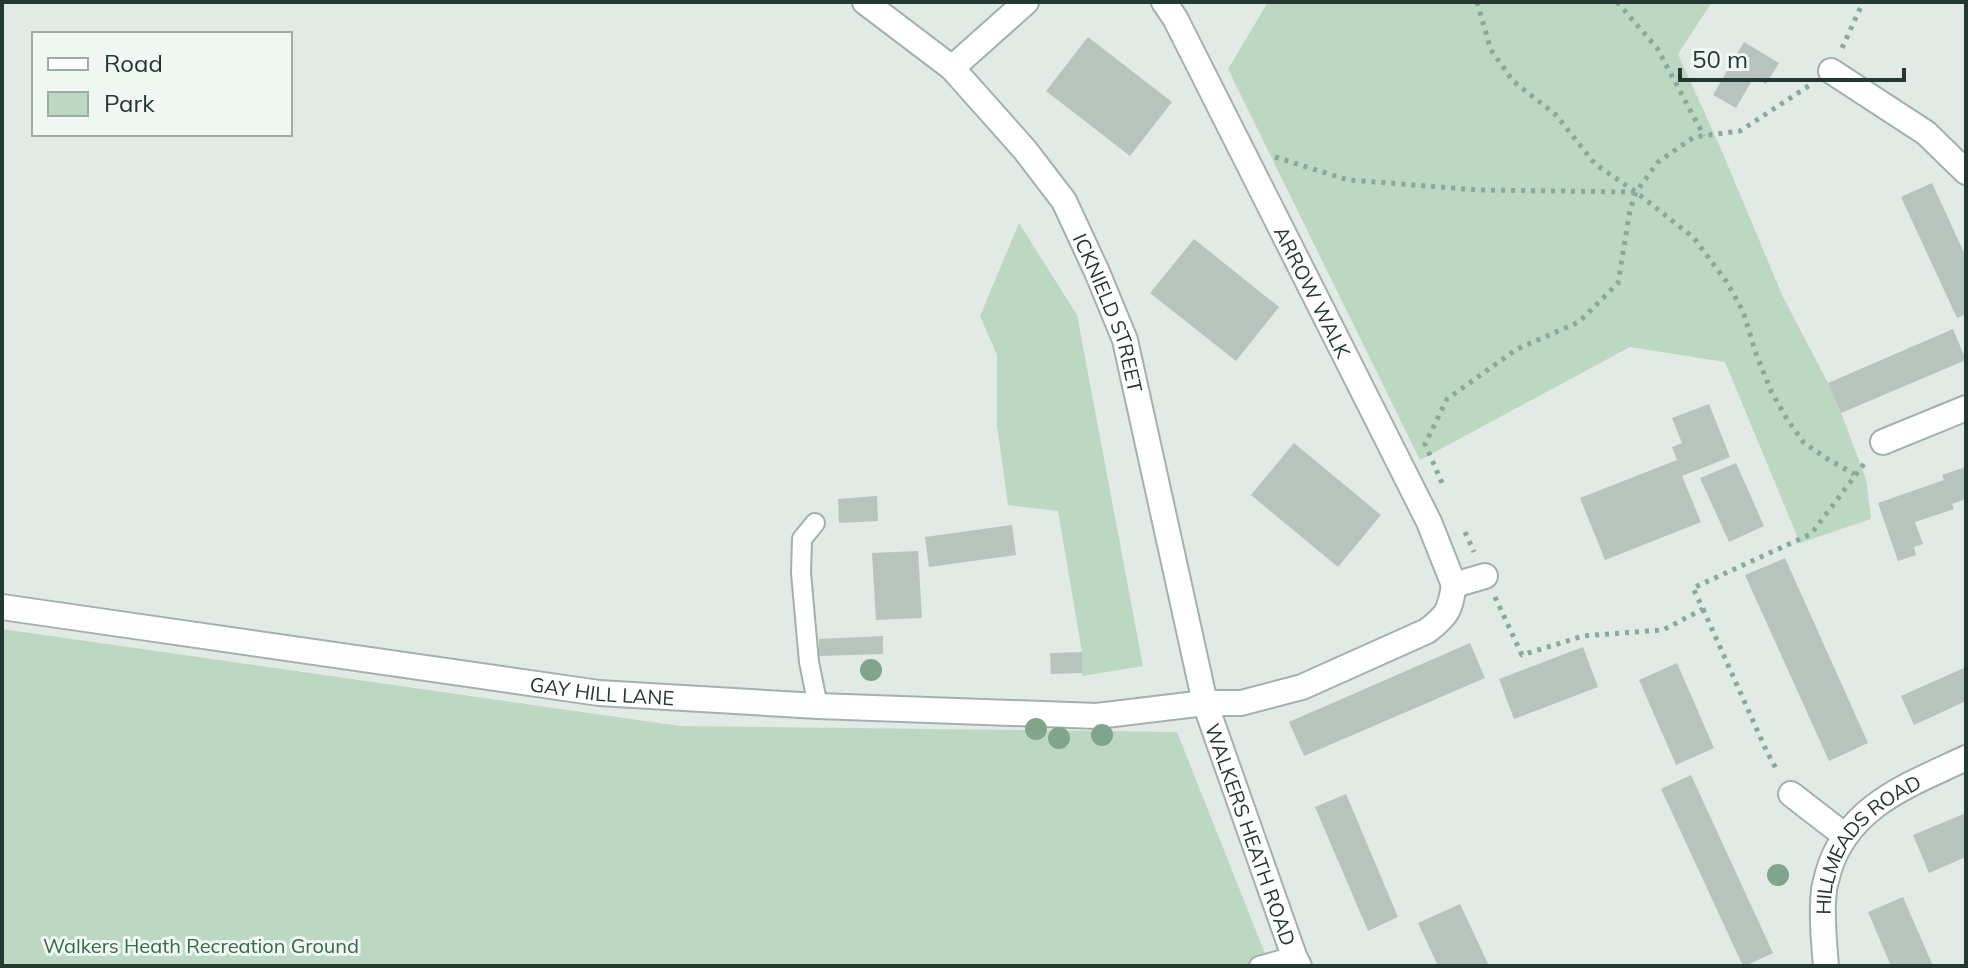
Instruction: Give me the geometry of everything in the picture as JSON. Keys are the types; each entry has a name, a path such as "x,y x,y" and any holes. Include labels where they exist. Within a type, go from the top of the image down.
{"street":[{"name":"ICKNIELD STREET","path":"865,2 952,68 1025,150 1064,201 1125,340 1205,703"},
{"path":"952,68 1026,2"},
{"name":"ARROW WALK","path":"1164,2 1175,18 1429,522 1454,585"},
{"path":"1831,71 1926,133 1966,172"},
{"path":"1883,442 1966,408"},
{"path":"1205,703 1241,703 1302,687 1427,631 1451,609 1454,585 1485,576"},
{"name":"GAY HILL LANE","path":"2,607 599,693 818,706 1097,716 1205,703"},
{"name":"WALKERS HEATH ROAD","path":"1205,703 1297,961"},
{"name":"HILLMEADS ROAD","path":"1826,966 1824,891 1832,861 1844,835 1875,805 1966,758"},
{"path":"1791,794 1844,835"}],"lane":[{"path":"815,523 802,539 801,573 809,662 818,706"},
{"path":"1259,966 1297,961"}],"path":[{"path":"1477,2 1491,50 1513,81 1556,115 1595,164 1694,238 1726,281 1743,311 1771,391 1787,419 1804,443 1855,474"},
{"path":"1617,2 1657,48 1704,136"},
{"path":"1443,483 1425,444 1447,399 1517,349 1579,322 1618,283 1630,210 1636,192 1658,162 1694,137 1740,131 1831,71 1863,2"},
{"path":"1239,146 1348,180 1479,190 1636,192"},
{"path":"1791,794 1767,752 1693,588 1811,534 1883,442"},
{"path":"1461,523 1522,655 1583,636 1663,630 1703,609"}],"green space":[{"path":"1268,2 1712,2 1678,54 1783,297 1841,413 1866,479 1871,519 1800,543 1725,362 1630,347 1420,460 1228,69"},
{"path":"1019,223 1077,315 1143,666 1082,676 1082,652 1058,511 1008,505 997,425 997,355 980,316"},
{"name":"Walkers Heath Recreation Ground","path":"2,629 680,726 1177,732 1270,966 2,966"}],"building":[{"path":"1088,37 1172,102 1130,156 1046,91"},
{"path":"1744,42 1779,63 1766,84 1754,77 1736,108 1713,95"},
{"path":"1932,183 1966,257 1966,314 1957,318 1901,197"},
{"path":"1194,239 1279,307 1236,361 1150,293"},
{"path":"1953,329 1966,360 1841,413 1828,383"},
{"path":"1709,404 1730,457 1682,476 1701,522 1605,560 1580,498 1677,460 1672,447 1682,443 1672,418"},
{"path":"1294,443 1381,515 1338,567 1251,495"},
{"path":"1736,463 1764,526 1729,542 1700,478"},
{"path":"1966,467 1966,499 1952,504 1954,509 1915,522 1923,544 1914,547 1916,555 1898,561 1878,503 1944,480 1942,475"},
{"path":"877,496 878,521 839,523 838,499"},
{"path":"1012,525 1016,555 929,567 925,537"},
{"path":"918,551 922,618 876,620 872,553"},
{"path":"1785,558 1868,743 1829,761 1745,575"},
{"path":"883,636 883,654 819,656 819,639"},
{"path":"1470,643 1485,678 1304,756 1289,722"},
{"path":"1583,647 1598,687 1514,719 1499,679"},
{"path":"1082,652 1082,673 1051,674 1050,653"},
{"path":"1677,663 1714,748 1676,765 1639,680"},
{"path":"1966,667 1966,701 1914,725 1901,696"},
{"path":"1691,775 1773,953 1745,966 1661,789"},
{"path":"1346,794 1398,917 1368,931 1315,807"},
{"path":"1966,813 1966,857 1929,873 1913,835"},
{"path":"1903,897 1933,966 1891,966 1868,912"},
{"path":"1460,904 1489,966 1438,966 1418,923"}]}
